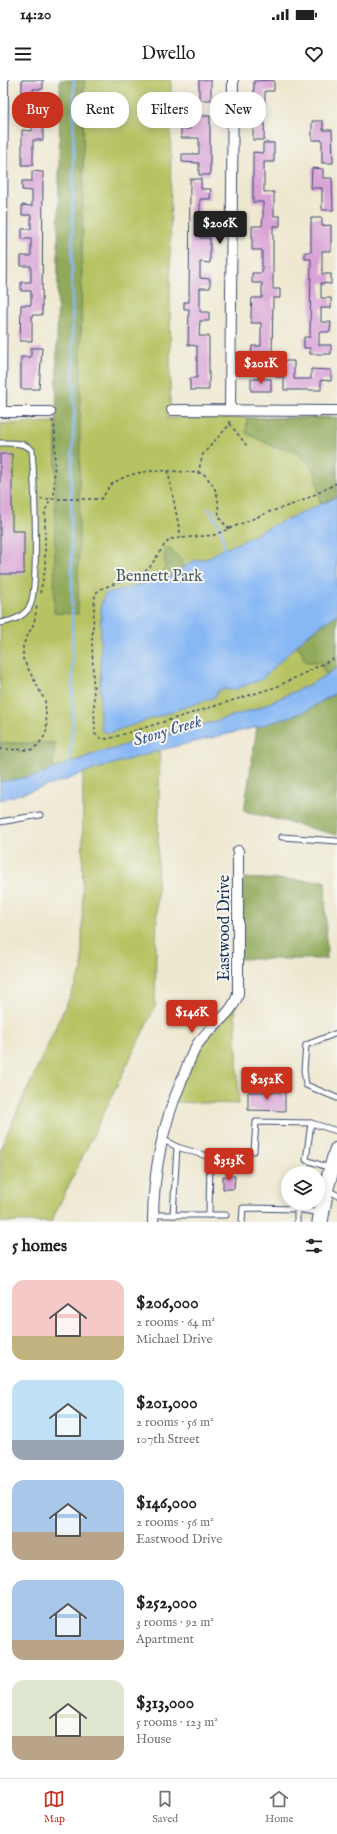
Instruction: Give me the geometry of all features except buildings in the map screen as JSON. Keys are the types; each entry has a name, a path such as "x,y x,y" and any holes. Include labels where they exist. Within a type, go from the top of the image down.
{"main road":[{"path":"321,1218 337,1150"}],"street":[{"path":"3,80 0,412 50,412"},
{"path":"230,410 233,80"},
{"path":"172,410 337,411"},
{"name":"Eastwood Drive","path":"153,1218 155,1181 162,1140 169,1112 194,1051 204,1036 231,1010 235,1004 238,994 238,851"}],"lane":[{"path":"0,443 20,444 29,447 32,450 35,499 34,591 29,608 16,620 0,624"},
{"path":"0,822 40,815"},
{"path":"282,837 337,841"},
{"path":"337,1033 306,1045 304,1070 306,1085 337,1098"},
{"path":"254,1151 256,1122 311,1123 337,1130"},
{"path":"311,1123 306,1160 332,1168"},
{"path":"162,1140 177,1147 210,1158 209,1215"},
{"path":"173,1215 177,1147"},
{"path":"242,1222 243,1208 281,1209"},
{"path":"297,1210 297,1222"},
{"path":"300,1210 321,1218"},
{"path":"153,1218 173,1215 226,1215"}],"path":[{"path":"230,410 230,424 247,446"},
{"path":"50,412 55,429 54,498"},
{"path":"198,473 203,454 230,424"},
{"path":"35,499 102,499 111,485 136,473 156,470 198,473 203,474 213,486 216,492 217,507 221,520 229,529"},
{"path":"168,471 181,538"},
{"path":"337,483 300,502 269,512 214,535 171,539 165,544 150,566 142,574 100,589 95,594 92,642 95,734 100,738 108,739 276,687 337,656"},
{"path":"40,593 45,570 45,511 51,498"},
{"path":"0,749 31,750 38,745 44,737 47,729 44,701 23,659 23,645 34,623 38,600"}],"green space":[{"path":"60,80 84,80 84,92 71,92 71,128 83,128 78,614 54,613 59,128 63,128 63,92 60,92"},
{"name":"Bennett Park","path":"84,80 171,80 171,92 137,92 137,128 171,128 170,414 165,418 337,417 337,668 311,684 256,709 176,733 157,736 111,750 102,751 35,776 0,782 0,424 80,421 83,128 129,128 129,92 84,92"},
{"path":"247,418 337,418 337,497 320,503 315,471 299,453 274,447 246,433"},
{"path":"169,548 183,561 184,566 175,574 163,578 165,565 164,549"},
{"path":"337,614 337,668 329,674 324,672 321,662 306,662 303,658 302,651 296,646 306,636"},
{"path":"337,692 337,835 244,811 257,727 304,712"},
{"path":"0,743 55,743 53,769 35,776 0,782"},
{"path":"160,750 155,1007 51,1222 0,1222 0,1149 82,970 83,773"},
{"path":"238,878 325,881 327,959 238,959"},
{"path":"235,1004 239,1104 173,1102 190,1058"}],"water":[{"path":"337,497 337,614 306,636 261,680 233,690 222,689 218,691 215,697 112,732 107,733 102,731 100,719 101,604 105,594 172,576 193,561 209,558 217,552 241,542 263,530"},
{"path":"337,668 337,692 304,712 257,727 160,750 0,800 0,782 35,776 102,751 111,750 141,739 176,733 256,709 311,684"}],"waterway":[{"path":"69,763 73,723 71,488 74,417 72,280 74,80"},
{"path":"208,509 213,512 213,517 220,528 224,549"}],"water label":[{"name":"Stony Creek","path":"167,730"}]}
